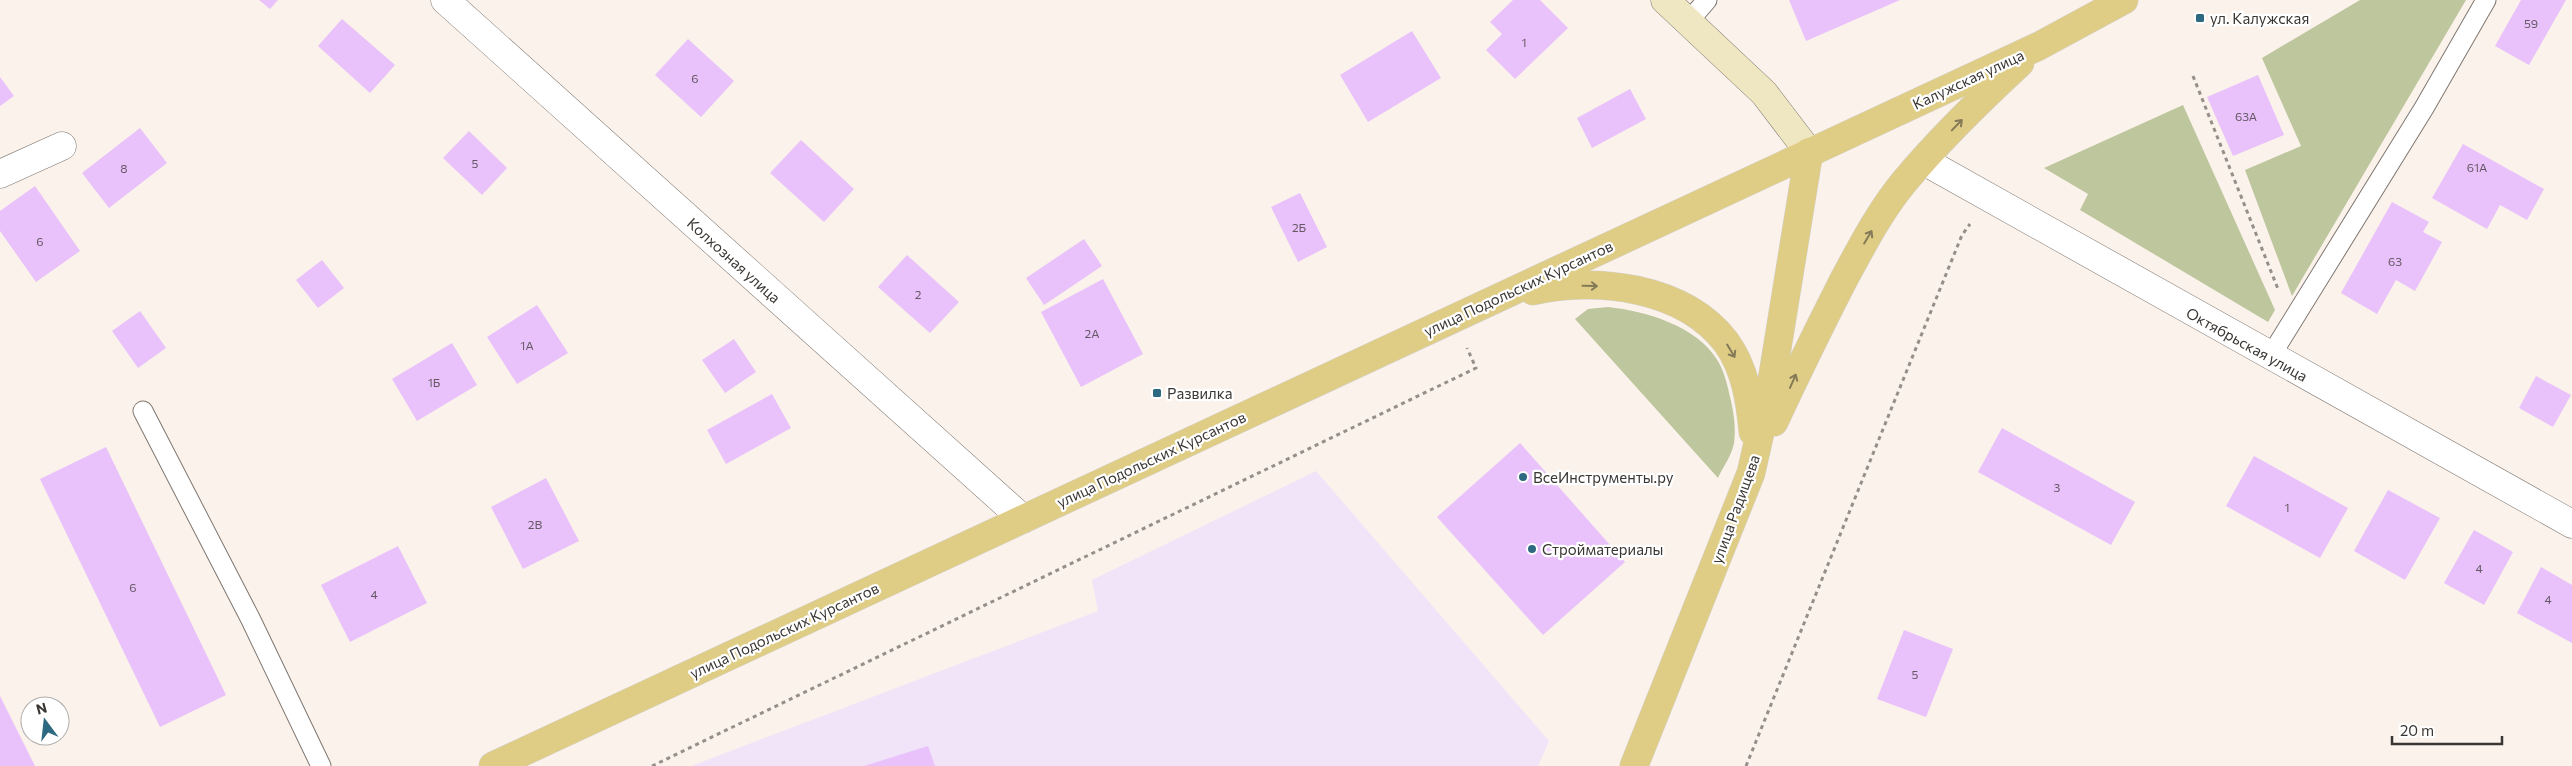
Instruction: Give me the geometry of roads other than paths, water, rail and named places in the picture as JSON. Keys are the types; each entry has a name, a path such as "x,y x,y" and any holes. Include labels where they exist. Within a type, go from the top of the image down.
{"main road":[{"name":"Калужская улица","path":"1809,152 2039,46 2124,0"},
{"path":"1751,473 1806,352 1859,251 1904,182 2009,73 2039,46"},
{"name":"улица Подольских Курсантов","path":"493,766 1809,152"},
{"name":"улица Радищева","path":"1634,766 1751,473 1772,380 1809,152"},
{"path":"1490,302 1537,290 1571,286 1600,286 1653,294 1678,304 1703,319 1726,342 1737,361 1749,393 1753,439 1751,473"}],"street":[{"name":"Колхозная улица","path":"445,0 1023,519"},
{"path":"1665,0 1764,94 1809,152"},
{"path":"0,174 62,146"},
{"name":"Октябрьская улица","path":"1924,161 2270,357 2572,524"}],"lane":[{"path":"1688,22 1707,0"},
{"path":"2270,357 2424,108 2486,0"},
{"path":"143,411 251,620 321,766"}],"place":[{"name":"ул. Калужская","path":"2200,18"},
{"name":"Развилка","path":"1157,393"},
{"name":"ВсеИнструменты.ру","path":"1523,477"},
{"name":"Стройматериалы","path":"1532,549"}]}
